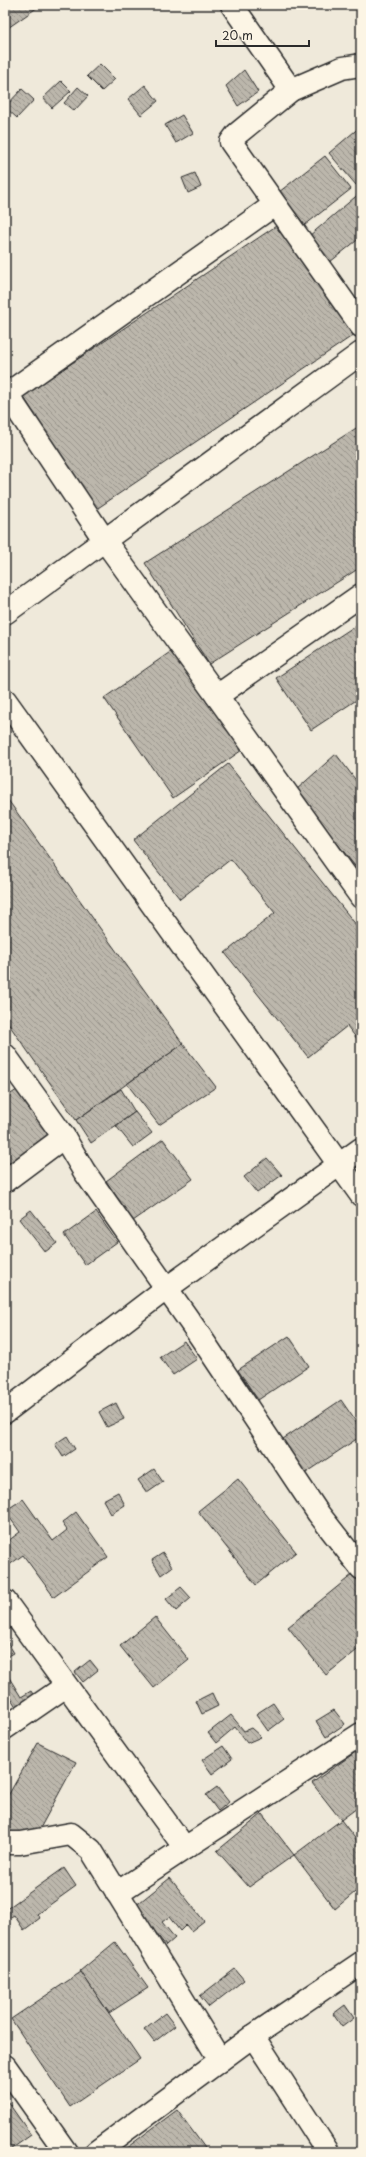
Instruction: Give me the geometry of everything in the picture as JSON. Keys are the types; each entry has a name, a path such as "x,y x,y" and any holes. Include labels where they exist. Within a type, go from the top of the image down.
{"street":[{"path":"232,5 291,90"},
{"path":"361,65 342,68 291,90 237,134 231,142 274,205 361,326"},
{"path":"274,205 6,392 105,541 361,896"},
{"path":"5,613 361,353"},
{"path":"217,696 361,595"},
{"path":"5,700 361,1194"},
{"path":"5,1055 64,1137 84,1171 166,1288 318,1513 361,1568"},
{"path":"5,1181 64,1137"},
{"path":"5,1412 166,1288 361,1150"},
{"path":"5,1601 185,1848"},
{"path":"5,1728 66,1686"},
{"path":"117,1893 361,1734"},
{"path":"5,1844 20,1843 71,1834 91,1850 220,2060"},
{"path":"96,2152 253,2036 361,1963"},
{"path":"253,2036 328,2152"},
{"path":"5,2066 66,2152"}],"building":[{"path":"5,5 41,5 5,30"},
{"path":"100,64 115,79 102,91 87,76"},
{"path":"244,70 258,92 238,106 226,86"},
{"path":"61,81 71,91 52,108 43,98"},
{"path":"145,85 158,101 141,115 128,99"},
{"path":"78,87 88,96 74,111 64,103"},
{"path":"22,89 34,100 17,118 5,107"},
{"path":"182,115 193,133 176,143 165,125"},
{"path":"361,126 361,181 356,185 329,153"},
{"path":"325,156 351,189 305,225 279,192"},
{"path":"195,173 201,187 188,193 182,178"},
{"path":"361,192 361,237 330,262 309,236"},
{"path":"282,222 358,332 95,510 23,396"},
{"path":"361,425 361,567 209,664 145,563"},
{"path":"361,622 361,697 311,730 276,678"},
{"path":"176,648 245,748 173,798 104,698"},
{"path":"336,754 361,787 361,874 296,790"},
{"path":"228,764 361,931 361,1044 347,1026 308,1057 225,953 275,913 231,859 180,899 133,840"},
{"path":"8,800 183,1044 76,1120 5,1019 5,802"},
{"path":"183,1044 216,1087 159,1125 127,1084"},
{"path":"24,1085 57,1135 5,1170 5,1098"},
{"path":"121,1089 135,1112 91,1143 76,1120"},
{"path":"135,1112 152,1133 133,1147 116,1126"},
{"path":"163,1139 193,1179 133,1221 106,1181"},
{"path":"267,1158 282,1175 257,1193 244,1177"},
{"path":"31,1210 57,1243 45,1252 19,1219"},
{"path":"96,1212 117,1242 85,1265 64,1235"},
{"path":"289,1336 309,1366 258,1400 238,1370"},
{"path":"184,1341 197,1359 173,1375 160,1357"},
{"path":"341,1400 361,1429 361,1436 303,1475 280,1441"},
{"path":"116,1403 124,1419 107,1427 99,1412"},
{"path":"67,1436 75,1449 63,1457 55,1444"},
{"path":"154,1469 163,1482 147,1493 138,1480"},
{"path":"238,1479 296,1552 256,1585 198,1511"},
{"path":"118,1492 125,1505 111,1514 103,1500"},
{"path":"23,1499 53,1541 67,1530 62,1523 76,1512 108,1557 54,1597 23,1555 5,1568 5,1538 8,1541 20,1532 5,1511"},
{"path":"163,1553 172,1567 161,1575 152,1560"},
{"path":"358,1570 361,1574 361,1647 326,1675 288,1627"},
{"path":"181,1587 191,1598 176,1611 166,1599"},
{"path":"155,1617 189,1660 154,1688 120,1646"},
{"path":"5,1638 14,1653 5,1658"},
{"path":"90,1660 98,1670 83,1682 75,1672"},
{"path":"5,1671 21,1697 31,1691 36,1699 18,1710 10,1697 5,1701"},
{"path":"212,1693 218,1706 202,1714 196,1701"},
{"path":"273,1703 284,1719 268,1731 256,1714"},
{"path":"334,1710 345,1724 326,1737 316,1721"},
{"path":"231,1715 244,1731 251,1728 261,1737 247,1743 235,1727 216,1743 208,1733"},
{"path":"38,1743 76,1762 31,1845 5,1832 5,1801"},
{"path":"223,1746 232,1759 212,1774 202,1760"},
{"path":"357,1751 361,1756 361,1805 341,1820 312,1783"},
{"path":"217,1787 229,1802 218,1811 206,1795"},
{"path":"262,1814 294,1855 249,1887 217,1851"},
{"path":"341,1820 361,1846 361,1887 335,1909 294,1855"},
{"path":"64,1868 76,1886 37,1914 40,1918 24,1930 14,1915 6,1920 11,1927 5,1932 5,1910"},
{"path":"170,1878 204,1921 191,1931 186,1925 180,1931 169,1917 162,1922 175,1938 166,1946 135,1906"},
{"path":"115,1942 148,1988 109,2013 80,1971"},
{"path":"235,1969 244,1980 209,2007 200,1996"},
{"path":"81,1972 140,2059 70,2107 11,2019"},
{"path":"345,2005 354,2018 342,2027 333,2014"},
{"path":"165,2013 175,2026 154,2042 144,2029"},
{"path":"5,2098 31,2135 7,2152 5,2152"},
{"path":"177,2110 208,2152 121,2152"}]}
